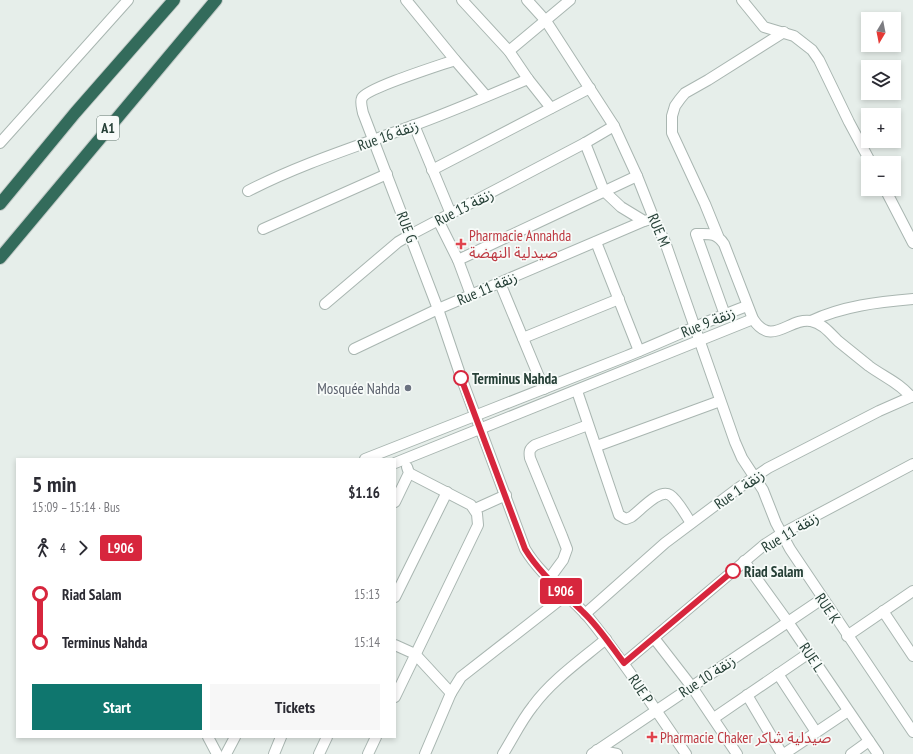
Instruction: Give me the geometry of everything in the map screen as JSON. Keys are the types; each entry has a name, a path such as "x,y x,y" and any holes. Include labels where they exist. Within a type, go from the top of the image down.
{"highway":[{"name":"A1","path":"0,204 76,113 174,0"},
{"name":"A1","path":"0,258 216,0"}],"street":[{"path":"0,143 128,0"},
{"path":"462,0 509,52 551,108"},
{"name":"RUE M","path":"527,0 546,21 614,126 665,242 737,448 754,478"},
{"path":"509,52 570,0"},
{"path":"742,0 764,27 794,36 805,44 819,60 867,156"},
{"path":"408,3 486,96"},
{"path":"747,306 721,240 672,133 672,116 675,106 685,93 784,32"},
{"name":"RUE G","path":"455,60 380,87 364,96 361,101 363,113 438,309 461,376"},
{"name":"Rue 16 زنقة","path":"248,191 267,181 373,140 414,126 528,79"},
{"path":"432,170 590,88"},
{"path":"414,126 451,214"},
{"name":"Rue 13 زنقة","path":"325,304 398,242 585,143 614,126"},
{"path":"585,143 604,191 644,221 654,219"},
{"path":"263,229 387,174"},
{"path":"458,260 637,176"},
{"path":"889,196 913,243"},
{"path":"438,220 458,260 471,296"},
{"name":"Rue 11 زنقة","path":"354,349 438,309 644,221"},
{"path":"721,240 708,234 696,234 725,315"},
{"path":"596,242 639,351"},
{"path":"500,283 544,389"},
{"path":"523,338 619,299"},
{"path":"811,321 828,313 872,303 913,299"},
{"name":"Rue 9 زنقة","path":"368,458 639,351 747,306 753,319 400,461"},
{"path":"753,319 760,328 768,331 778,330 805,321 811,321 822,326 870,366 905,389 912,397"},
{"name":"RUE P","path":"461,376 525,549 532,561 585,614 606,639 686,754"},
{"path":"577,391 588,425 597,446 617,510 621,516 626,518 631,517 658,495 667,494 676,501 691,523"},
{"name":"Rue 1 زنقة","path":"585,614 665,543 768,468 879,411 912,397"},
{"path":"597,446 720,401"},
{"path":"549,579 563,560 567,549 530,458 529,452 531,447 535,445 588,425"},
{"path":"396,695 478,526 478,519 475,509 471,505 409,472 400,461"},
{"name":"Rue 11 زنقة","path":"624,663 764,545 781,534 912,466"},
{"path":"396,500 409,472"},
{"name":"RUE K","path":"754,478 763,490 781,534 822,599 913,732"},
{"path":"396,595 446,492"},
{"path":"475,509 506,495"},
{"name":"RUE L","path":"744,561 788,622 878,754"},
{"path":"847,636 913,592"},
{"path":"425,754 451,693 461,677 566,595"},
{"name":"Rue 10 زنقة","path":"595,752 655,710 692,687 822,599"},
{"path":"883,611 913,656"},
{"path":"654,638 692,687 737,754"},
{"path":"503,754 522,722 543,694 557,680 606,639"},
{"path":"396,645 416,654 451,693"},
{"path":"714,718 809,653"},
{"path":"778,674 816,732"},
{"path":"747,695 783,754 848,710"},
{"path":"209,738 217,754"},
{"path":"226,754 234,738"},
{"path":"274,754 281,738"},
{"path":"319,754 327,738"},
{"path":"368,754 376,738"},
{"path":"851,754 869,741"},
{"path":"595,752 617,754"}],"bus line":[{"name":"L906","path":"461,378 525,549 532,561 540,570 585,614 624,663 733,571"}],"place":[{"name":"Pharmacie Annahda صيدلية النهضة","path":"461,244"},
{"name":"Terminus Nahda","path":"461,378"},
{"name":"Mosquée Nahda","path":"408,388"},
{"name":"Riad Salam","path":"733,571"},
{"name":"Pharmacie Chaker صيدلية شاكر","path":"652,737"}]}
